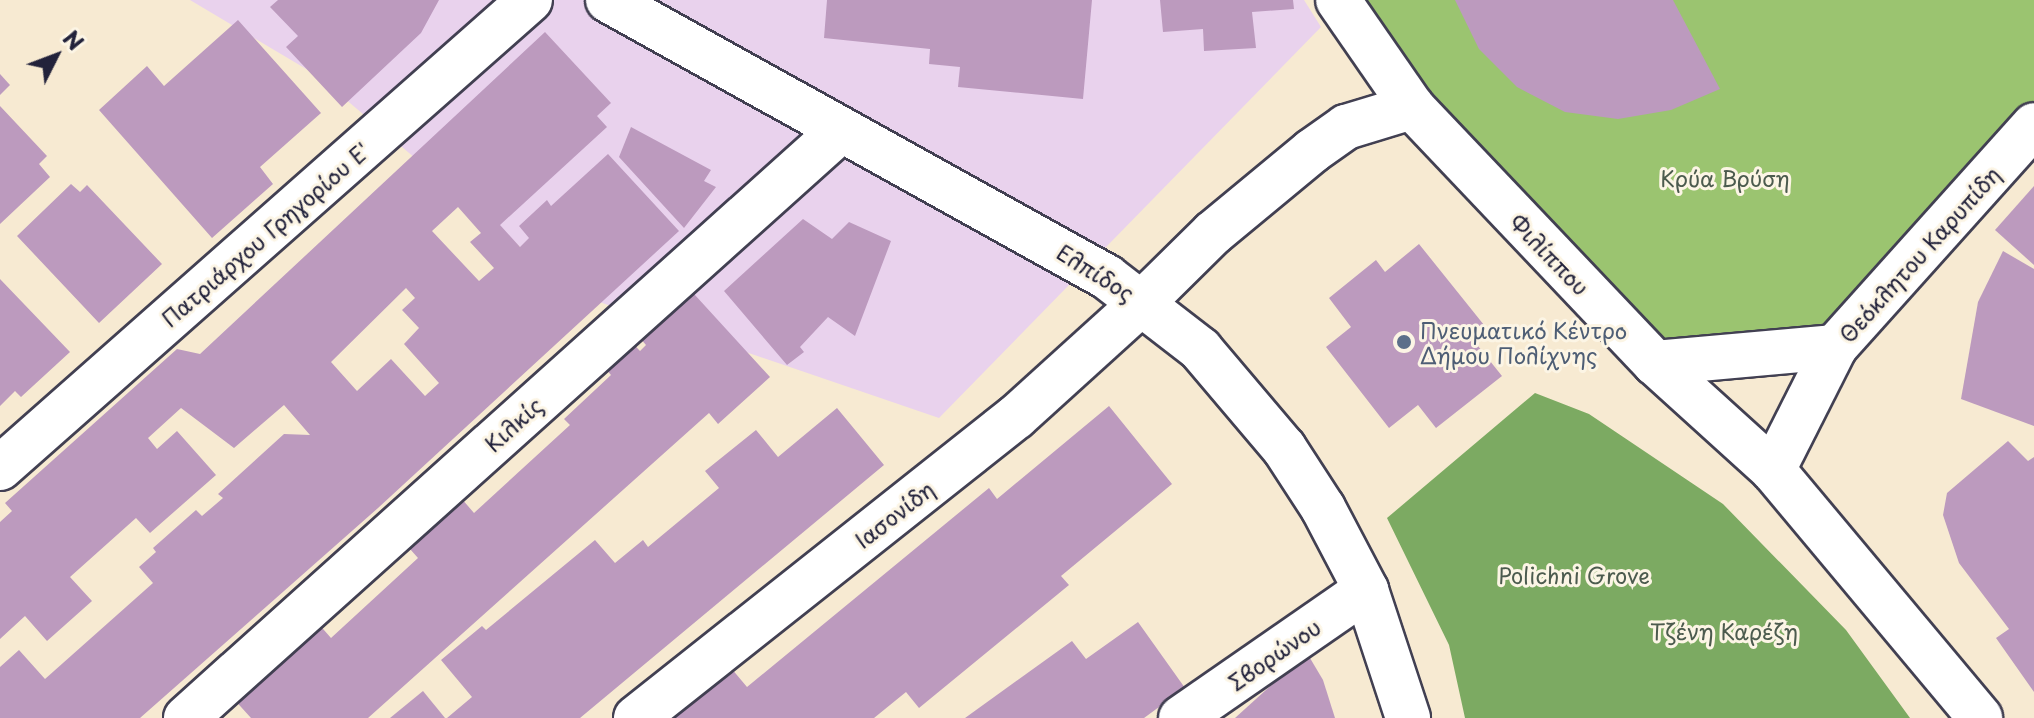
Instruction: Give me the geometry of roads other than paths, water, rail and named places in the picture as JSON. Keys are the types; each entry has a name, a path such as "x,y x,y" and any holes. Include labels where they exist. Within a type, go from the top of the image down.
{"street":[{"name":"Πατριάρχου Γρηγορίου Ε'","path":"0,468 530,0"},
{"name":"Ελπίδος","path":"608,0 1059,248 1144,301 1209,359 1284,448 1323,508 1366,590 1408,718"},
{"name":"Φιλίππου","path":"1338,0 1412,107 1655,363 1773,470 1980,718"},
{"path":"1144,301 1213,233 1323,143 1346,127 1412,107"},
{"name":"Θεόκλητου Καρυπίδη","path":"1773,470 1835,347 2034,125"},
{"name":"Κιλκίς","path":"186,718 841,130"},
{"name":"Ιασoνίδη","path":"636,718 1016,417 1144,301"},
{"name":"Θεόκλητου Καρυπίδη","path":"1655,363 1835,347"},
{"name":"Σβορώνου","path":"1181,718 1366,590"}],"place":[{"name":"Πνευματικό Κέντρο Δήμου Πολίχνης","path":"1404,342"}],"park label":[{"name":"Κρύα Βρύση","path":"1725,178"},
{"name":"Polichni Grove","path":"1574,575"},
{"name":"Τζένη Καρέζη","path":"1724,631"}]}
